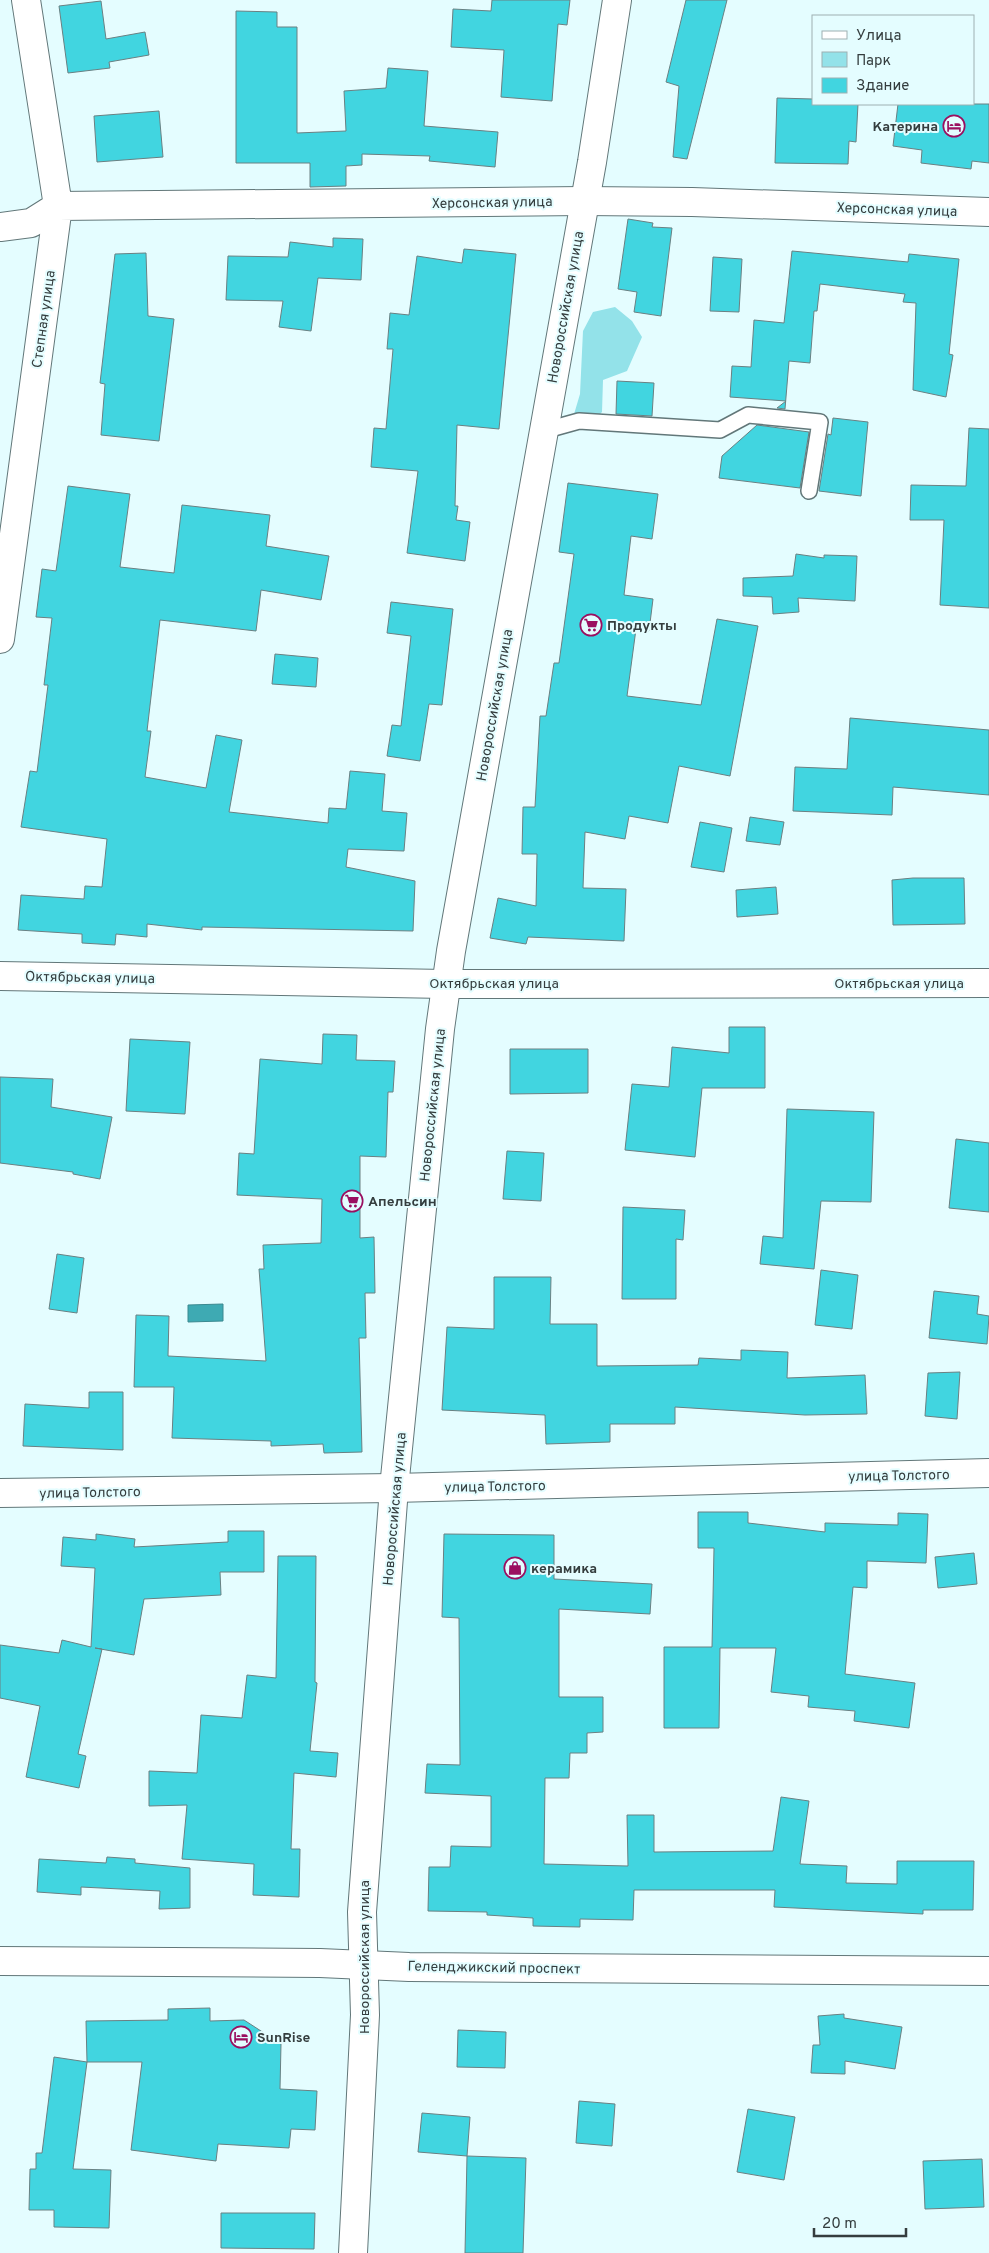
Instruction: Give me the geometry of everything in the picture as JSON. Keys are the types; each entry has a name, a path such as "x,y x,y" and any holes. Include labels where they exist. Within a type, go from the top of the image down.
{"street":[{"name":"Степная улица","path":"0,639 58,206 26,0"},
{"name":"Новороссийская улица","path":"353,2253 365,2015 362,1912 394,1488 445,984 584,201 617,0"},
{"name":"Херсонская улица","path":"58,206 584,201 702,202 989,212"},
{"path":"0,227 31,223 58,206"},
{"name":"Октябрьская улица","path":"0,976 445,984 989,982"},
{"name":"улица Толстого","path":"0,1494 394,1488 989,1473"},
{"name":"Геленджикский проспект","path":"0,1961 364,1964 409,1967 989,1971"}],"lane":[{"path":"543,431 579,421 720,430 748,415 820,422 810,492"}],"green space":[{"path":"615,307 632,321 642,337 627,371 603,380 602,412 592,422 572,421 580,394 583,331 593,312"}],"shaded area":[{"path":"223,1304 223,1321 188,1322 188,1305"}],"building":[{"path":"492,0 570,0 567,25 558,24 552,101 501,97 504,50 451,47 453,9 491,11"},
{"path":"686,0 727,0 687,159 673,157 679,86 666,82"},
{"path":"101,1 106,39 145,32 149,55 109,62 110,68 68,73 59,6"},
{"path":"236,11 277,12 277,27 297,27 297,133 346,131 344,91 386,88 388,68 428,71 424,126 498,132 495,167 429,161 430,156 362,154 362,165 346,166 346,186 310,187 310,163 236,163"},
{"path":"777,98 812,99 812,105 858,105 856,142 849,141 848,164 775,163"},
{"name":"Катерина","path":"989,104 989,163 972,161 971,169 921,163 922,150 893,146 898,105"},
{"path":"159,111 163,157 97,162 94,116"},
{"path":"628,219 653,223 652,227 672,228 661,316 634,312 637,292 618,289"},
{"path":"333,238 363,239 361,280 318,278 311,331 279,327 283,301 226,300 228,256 288,257 290,242 333,247"},
{"path":"464,249 516,254 499,429 457,425 455,506 458,506 456,520 470,522 465,561 407,553 418,471 371,467 374,428 386,429 393,349 387,349 390,313 409,315 417,256 462,263"},
{"path":"792,251 908,262 909,254 959,259 949,354 953,355 946,397 913,390 916,303 903,302 905,294 820,284 817,311 814,311 810,363 789,361 786,401 730,397 732,366 751,367 754,320 784,323"},
{"path":"146,253 148,316 174,319 159,441 101,435 105,384 100,383 115,254"},
{"path":"713,257 742,259 739,312 710,311"},
{"path":"617,381 654,383 652,416 616,414"},
{"path":"786,401 785,409 777,408"},
{"path":"833,418 868,422 861,496 819,491 828,434 831,435"},
{"path":"757,425 809,432 800,488 719,478 722,456"},
{"path":"969,428 989,429 989,608 940,605 944,520 910,520 911,485 966,486"},
{"path":"568,483 658,494 652,539 631,536 624,595 653,599 649,631 636,629 627,696 701,705 717,619 758,626 730,776 679,766 668,823 629,816 625,839 585,832 583,888 626,889 624,941 528,937 526,944 490,938 498,898 536,906 537,854 522,854 523,807 535,807 540,716 546,716 554,663 559,663 574,554 559,552"},
{"path":"68,486 130,494 120,567 174,573 182,505 270,515 266,546 329,556 321,600 261,590 256,631 160,620 147,731 151,731 145,777 206,788 216,735 242,740 229,812 328,823 329,808 346,809 350,771 385,774 382,811 407,813 404,851 348,849 346,867 415,881 413,931 202,927 202,930 147,924 147,937 116,934 115,945 82,943 82,934 18,930 21,895 84,899 85,886 102,887 107,839 21,827 30,771 37,772 48,685 44,685 52,618 36,617 42,569 56,571"},
{"path":"796,554 824,558 824,555 857,556 855,601 798,598 799,612 773,614 772,597 743,596 743,578 793,576"},
{"path":"391,602 453,609 442,705 429,704 420,761 387,756 392,725 401,726 411,636 387,633"},
{"path":"275,654 318,658 316,687 272,684"},
{"path":"850,718 989,730 989,795 893,787 892,815 793,811 795,767 847,769"},
{"path":"750,817 784,822 780,845 746,841"},
{"path":"700,822 732,828 724,872 691,867"},
{"path":"964,878 965,924 893,925 892,880"},
{"path":"776,887 778,914 737,917 736,890"},
{"path":"729,1027 765,1027 765,1088 702,1088 695,1157 625,1150 632,1084 669,1087 672,1047 729,1053"},
{"path":"323,1034 357,1035 356,1060 395,1061 393,1092 388,1092 386,1157 360,1156 360,1238 374,1237 375,1293 365,1293 366,1338 359,1338 362,1452 324,1453 323,1444 271,1446 271,1441 172,1438 174,1387 134,1387 136,1315 169,1316 168,1356 266,1361 259,1269 264,1269 263,1245 321,1243 322,1199 237,1195 239,1153 254,1154 260,1059 322,1064"},
{"path":"130,1039 190,1042 185,1114 126,1111"},
{"path":"510,1049 588,1049 588,1093 510,1094"},
{"path":"0,1077 53,1079 51,1107 112,1117 100,1179 73,1174 73,1172 0,1163"},
{"path":"787,1109 874,1112 871,1202 821,1201 814,1269 760,1264 763,1236 783,1238"},
{"path":"956,1139 989,1143 989,1212 949,1208"},
{"path":"507,1151 544,1153 541,1201 503,1199"},
{"path":"623,1207 685,1210 683,1240 676,1239 676,1299 622,1299"},
{"path":"57,1254 84,1258 77,1313 49,1309"},
{"path":"821,1270 858,1275 852,1329 815,1325"},
{"path":"494,1277 551,1277 550,1324 597,1324 597,1366 698,1365 699,1358 741,1360 741,1350 788,1352 787,1378 865,1375 867,1414 805,1415 675,1407 675,1424 610,1424 610,1442 546,1444 545,1415 442,1410 447,1327 494,1329"},
{"path":"934,1291 979,1296 977,1314 989,1316 987,1344 929,1338"},
{"path":"960,1372 957,1419 925,1416 928,1373"},
{"path":"89,1392 123,1392 123,1450 23,1446 25,1404 89,1408"},
{"path":"698,1512 748,1512 748,1523 825,1532 825,1523 898,1525 898,1513 928,1514 926,1563 867,1561 867,1588 853,1587 845,1674 915,1683 909,1728 854,1721 855,1711 808,1707 809,1696 771,1692 776,1648 720,1648 719,1728 664,1728 664,1647 712,1647 714,1548 698,1548"},
{"path":"228,1531 264,1531 264,1572 220,1572 221,1595 144,1599 134,1655 102,1649 78,1754 86,1756 79,1788 26,1777 40,1706 0,1698 0,1645 59,1653 62,1640 91,1647 95,1568 61,1566 63,1537 96,1540 96,1534 135,1539 134,1547 228,1542"},
{"path":"444,1534 554,1535 554,1579 652,1584 650,1614 559,1609 559,1697 603,1697 603,1732 587,1733 587,1753 570,1753 569,1778 545,1778 544,1864 628,1866 627,1815 654,1815 654,1852 773,1851 781,1797 809,1801 800,1864 847,1866 846,1883 897,1884 897,1861 974,1861 973,1910 923,1910 923,1914 774,1907 775,1890 634,1890 633,1920 580,1919 580,1927 533,1926 533,1918 487,1915 487,1912 428,1911 429,1867 450,1867 451,1846 491,1847 491,1796 425,1793 427,1764 460,1765 459,1618 442,1617"},
{"path":"974,1553 977,1584 938,1588 935,1557"},
{"path":"278,1556 316,1556 315,1682 317,1683 310,1751 338,1753 336,1777 294,1773 291,1849 300,1849 299,1897 253,1895 254,1864 182,1859 187,1805 149,1806 149,1771 197,1773 201,1715 242,1718 247,1675 276,1678"},
{"path":"107,1857 135,1859 135,1863 190,1868 190,1908 159,1909 160,1891 81,1887 81,1895 37,1892 39,1859 106,1863"},
{"path":"210,2008 210,2021 244,2020 281,2044 280,2089 317,2091 315,2130 291,2129 289,2148 218,2144 216,2161 131,2150 142,2062 87,2062 86,2021 168,2020 168,2009"},
{"path":"844,2014 844,2018 902,2027 895,2069 845,2061 845,2074 811,2073 813,2045 820,2045 818,2016"},
{"path":"458,2030 506,2032 505,2068 457,2067"},
{"path":"54,2057 87,2062 73,2169 111,2170 109,2228 54,2227 54,2210 29,2210 30,2169 36,2169 36,2153 42,2153"},
{"path":"579,2101 615,2104 612,2146 576,2143"},
{"path":"748,2109 795,2117 784,2180 737,2172"},
{"path":"422,2113 470,2117 467,2156 418,2152"},
{"path":"467,2156 526,2158 523,2253 465,2253"},
{"path":"982,2159 984,2207 925,2209 923,2161"},
{"path":"221,2213 315,2213 314,2249 221,2248"}],"place":[{"name":"Катерина","path":"954,126"},
{"name":"Продукты","path":"591,625"},
{"name":"Апельсин","path":"352,1201"},
{"name":"керамика","path":"515,1568"},
{"name":"SunRise","path":"241,2037"}]}
